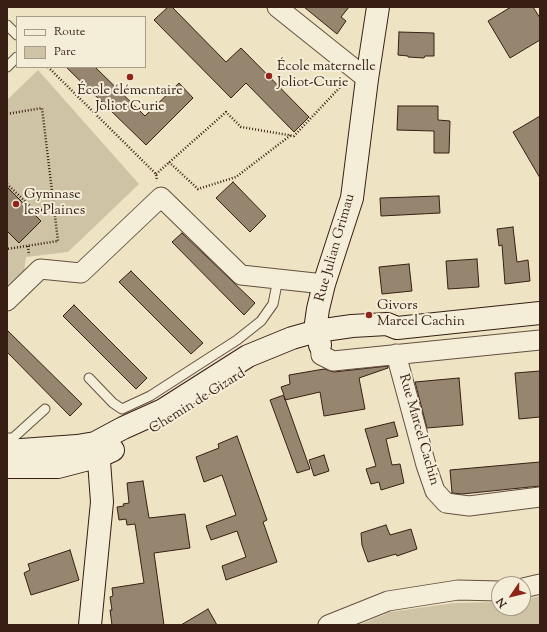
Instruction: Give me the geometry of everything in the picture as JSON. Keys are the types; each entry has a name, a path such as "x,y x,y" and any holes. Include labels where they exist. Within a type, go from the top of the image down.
{"street":[{"path":"277,7 367,79"},
{"name":"Rue Julian Grimau","path":"319,338 316,323 324,284 352,198 378,7"},
{"path":"7,301 40,269 81,273 161,197 241,275 324,284"},
{"path":"319,338 382,336 387,335 397,328 540,314"},
{"name":"Rue Marcel Cachin","path":"319,338 321,355 333,361 540,340"},
{"name":"Chemin de Gizard","path":"7,467 58,467 170,422 197,406 218,390 249,370 297,352 319,338"},
{"name":"Rue Marcel Cachin","path":"396,354 426,465 435,491 446,503 469,506 540,497"},
{"name":"Chemin de Gizard","path":"7,451 77,446 98,450"},
{"path":"90,625 102,502 98,450"},
{"path":"328,625 388,601 458,590 491,591"}],"lane":[{"path":"7,25 16,34"},
{"path":"7,67 16,58"},
{"path":"89,378 113,403 122,409 150,396 237,340 261,321 273,304 278,279"},
{"path":"7,438 13,438 45,409"}],"path":[{"path":"49,68 156,174 161,197"},
{"path":"169,162 198,189 236,177 292,135 294,136 344,84"},
{"path":"7,114 42,108 58,241 7,249"},
{"path":"156,174 226,112 240,127 292,135"},
{"path":"7,184 36,211 54,208"}],"green space":[{"path":"38,70 139,184 68,252 26,257 24,272 7,286 7,100"},
{"path":"540,596 540,625 359,625 390,612 454,603 491,602 491,616 531,616 531,598"}],"building":[{"path":"168,7 172,7 226,62 241,48 309,117 294,132 246,83 231,98 154,20"},
{"path":"304,7 349,7 341,17 346,21 337,34"},
{"path":"511,7 533,7 540,18 540,40 510,58 488,21"},
{"path":"399,32 434,33 434,56 425,56 424,58 398,55"},
{"path":"67,68 96,68 145,116 179,83 193,98 146,145"},
{"path":"398,106 438,106 438,120 450,121 449,153 434,153 434,131 397,130"},
{"path":"540,116 540,178 513,132"},
{"path":"233,182 266,216 250,232 216,198"},
{"name":"Gymnase les Plaines","path":"7,187 41,221 19,243 7,231"},
{"path":"439,196 440,213 381,216 380,198"},
{"path":"513,227 517,262 528,260 530,281 505,284 502,245 499,246 497,229"},
{"path":"182,233 255,303 244,315 172,242"},
{"path":"477,259 479,287 448,289 446,261"},
{"path":"409,264 412,291 382,294 379,267"},
{"path":"131,271 203,343 191,354 119,282"},
{"path":"74,305 147,378 136,389 63,316"},
{"path":"7,330 82,404 70,416 7,352"},
{"path":"388,366 388,368 359,378 365,409 324,416 320,392 285,400 310,469 297,473 270,400 284,395 281,387 290,384 289,375 324,369 334,372"},
{"path":"540,371 540,417 519,419 515,373"},
{"path":"459,378 463,425 427,428 415,382"},
{"path":"394,422 398,436 386,439 392,465 400,464 404,483 381,490 379,482 371,484 366,469 376,466 365,429"},
{"path":"237,436 267,520 263,522 277,562 226,580 222,566 246,557 237,531 211,540 206,526 236,515 222,475 204,482 196,457 219,448 218,444"},
{"path":"324,455 329,471 314,476 309,460"},
{"path":"540,462 540,486 462,494 452,493 450,470"},
{"path":"143,481 149,518 185,514 190,548 154,553 164,625 112,625 110,597 113,596 112,588 144,583 135,524 127,525 126,519 119,520 117,507 124,506 123,504 129,503 127,483"},
{"path":"386,525 390,535 411,529 417,549 397,556 396,554 368,562 362,545 361,533"},
{"path":"70,550 79,580 31,595 24,573 30,570 28,564"},
{"path":"208,609 217,625 181,625"}],"place":[{"name":"École maternelle Joliot-Curie","path":"269,76"},
{"name":"École élémentaire Joliot Curie","path":"130,77"},
{"name":"Gymnase les Plaines","path":"16,204"},
{"name":"Givors Marcel Cachin","path":"369,315"}]}
